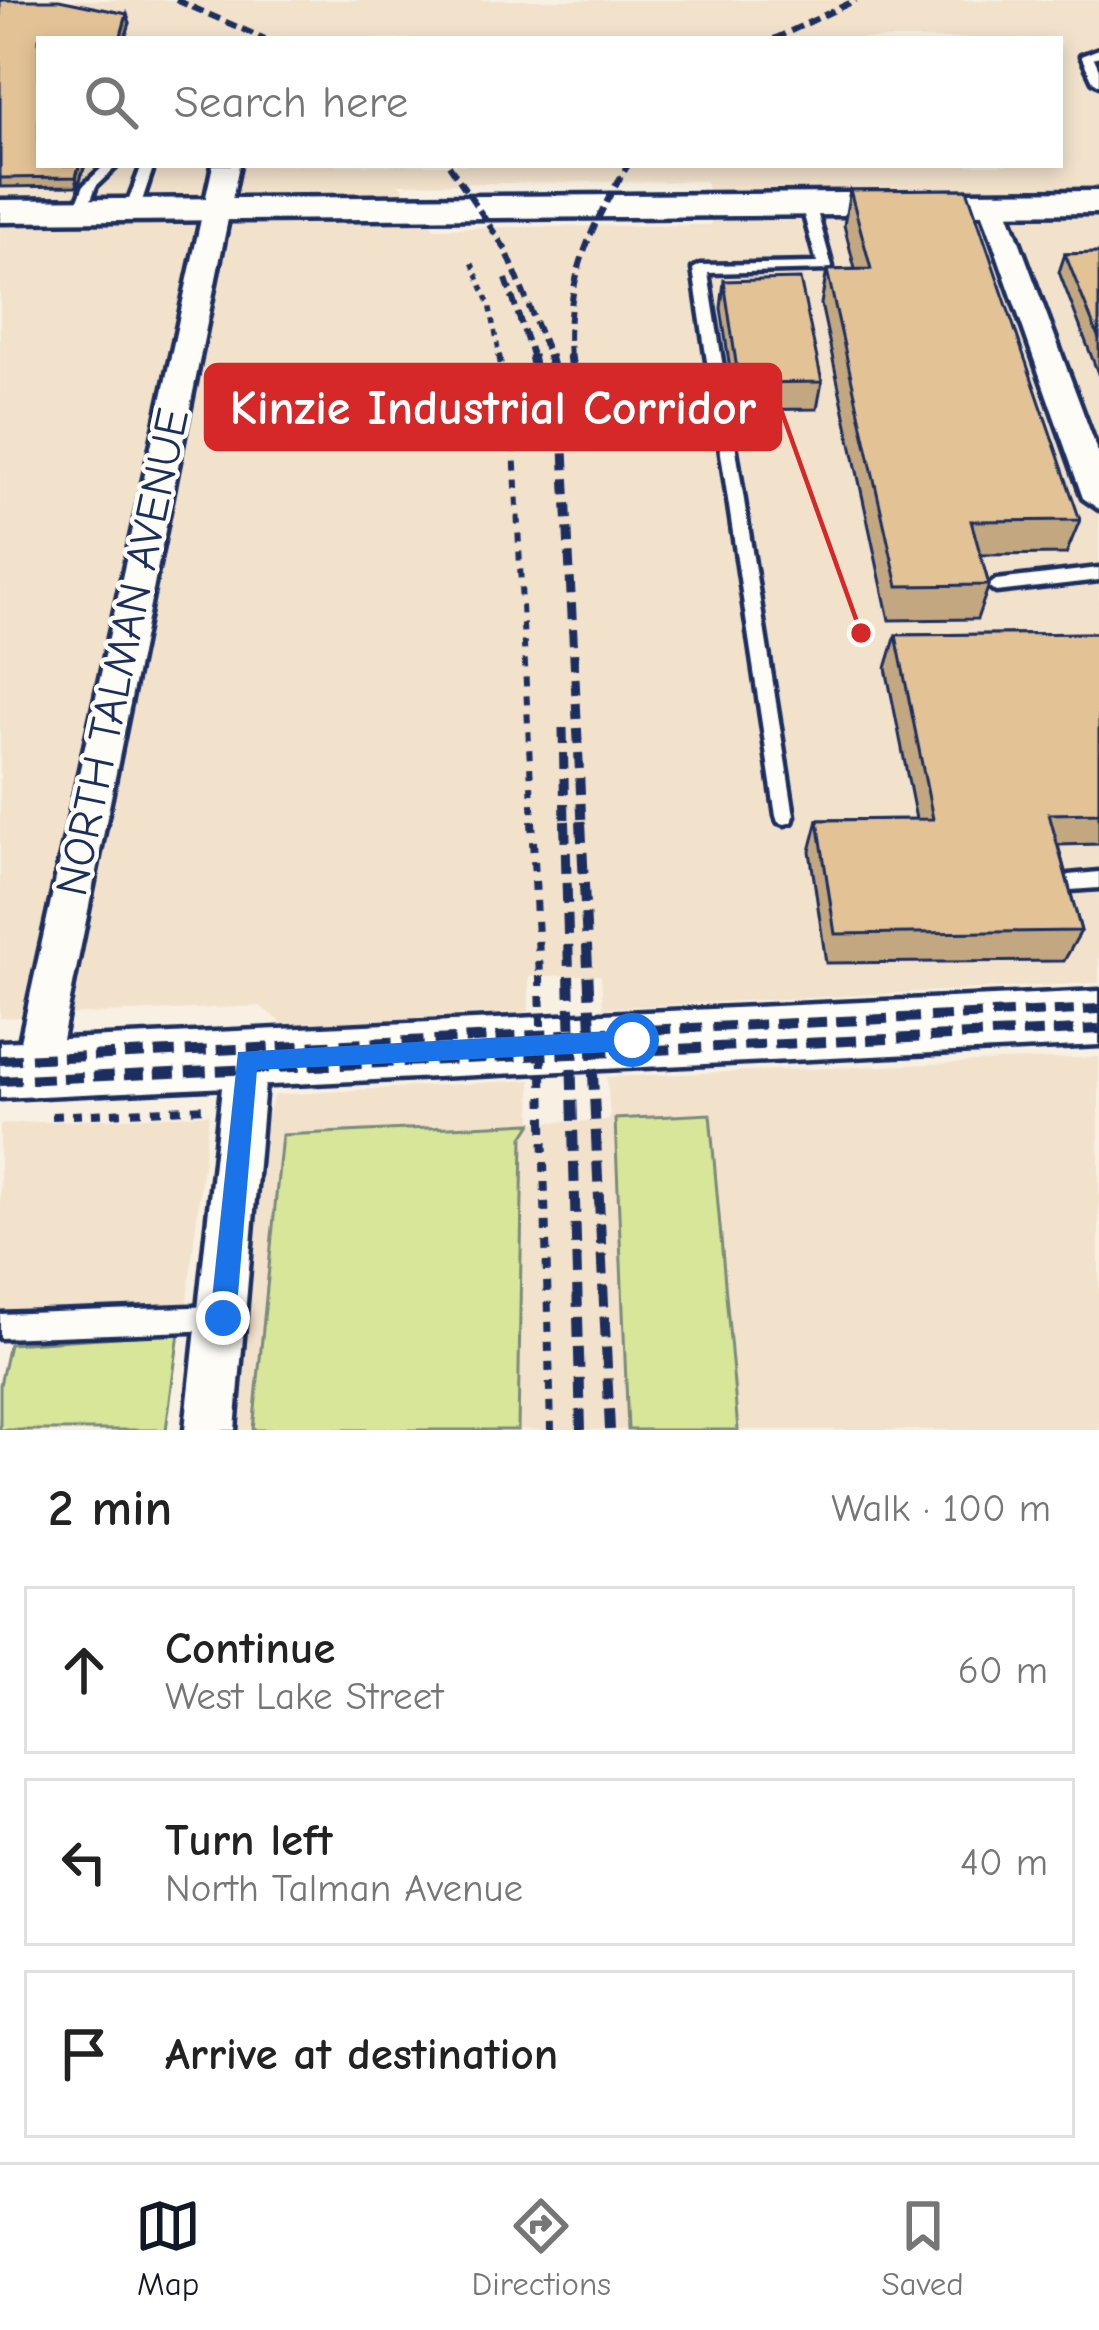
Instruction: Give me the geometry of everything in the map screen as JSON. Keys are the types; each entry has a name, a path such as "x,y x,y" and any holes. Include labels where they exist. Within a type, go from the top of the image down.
{"street":[{"name":"NORTH TALMAN AVENUE","path":"18,1069 225,168"},
{"path":"992,202 1099,498"},
{"path":"0,211 1099,202"},
{"path":"18,1069 1099,1018"},
{"path":"210,1430 246,1060"}],"lane":[{"path":"1099,52 1087,56 1099,80"},
{"path":"81,210 90,185 109,168"},
{"path":"132,210 147,168"},
{"path":"785,816 700,269 825,267 808,204"},
{"path":"996,586 1099,574"},
{"path":"1056,883 1099,880"},
{"path":"0,1326 223,1318"}],"path":[{"path":"472,263 490,306 513,427 540,976 551,1430"}],"shaded area":[{"path":"0,0 1099,0 1099,187 709,193 706,181 399,184 435,228 711,225 711,212 1099,212 1099,983 603,1008 601,975 529,976 529,1012 284,1024 260,1006 0,1018"},
{"path":"1099,1057 1099,1430 236,1430 266,1119 274,1095 531,1080 532,1122 598,1121 610,1119 607,1077"},
{"path":"209,1114 185,1318 0,1326 0,1124"}],"green space":[{"path":"710,1114 738,1430 628,1430 615,1119"},
{"path":"532,1123 523,1137 518,1430 253,1430 282,1135"},
{"path":"179,1333 166,1430 0,1430 0,1385 9,1344"}],"building":[{"path":"0,0 59,0 127,14 121,36 36,36 36,168 78,168 76,177 0,178"},
{"path":"967,189 1080,520 971,521 989,585 898,586 827,270 871,269 850,190"},
{"path":"1099,253 1099,339 1065,254"},
{"path":"800,279 822,382 739,383 724,281"},
{"path":"1099,633 1099,813 1049,814 1081,931 835,934 818,820 933,819 896,635"}],"railway":[{"path":"176,0 258,36"},
{"path":"780,36 856,0"},
{"path":"451,168 506,250 549,356"},
{"path":"570,358 571,305 582,257 626,168"},
{"path":"506,279 532,355"},
{"path":"532,355 549,447"},
{"path":"570,355 574,386"},
{"path":"549,356 562,407 582,824"},
{"path":"563,728 565,824"},
{"path":"565,821 571,1034"},
{"path":"581,821 591,1033"},
{"path":"591,1033 1099,1009"},
{"path":"592,1053 1099,1029"},
{"path":"571,1034 591,1033"},
{"path":"591,1033 592,1053"},
{"path":"0,1060 571,1034"},
{"path":"571,1034 571,1054"},
{"path":"571,1054 592,1053"},
{"path":"592,1053 610,1430"},
{"path":"0,1081 571,1054"},
{"path":"571,1054 581,1430"}],"place":[{"name":"Kinzie Industrial Corridor","path":"861,633"}],"route":[{"path":"223,1318 246,1060 632,1040"}]}
